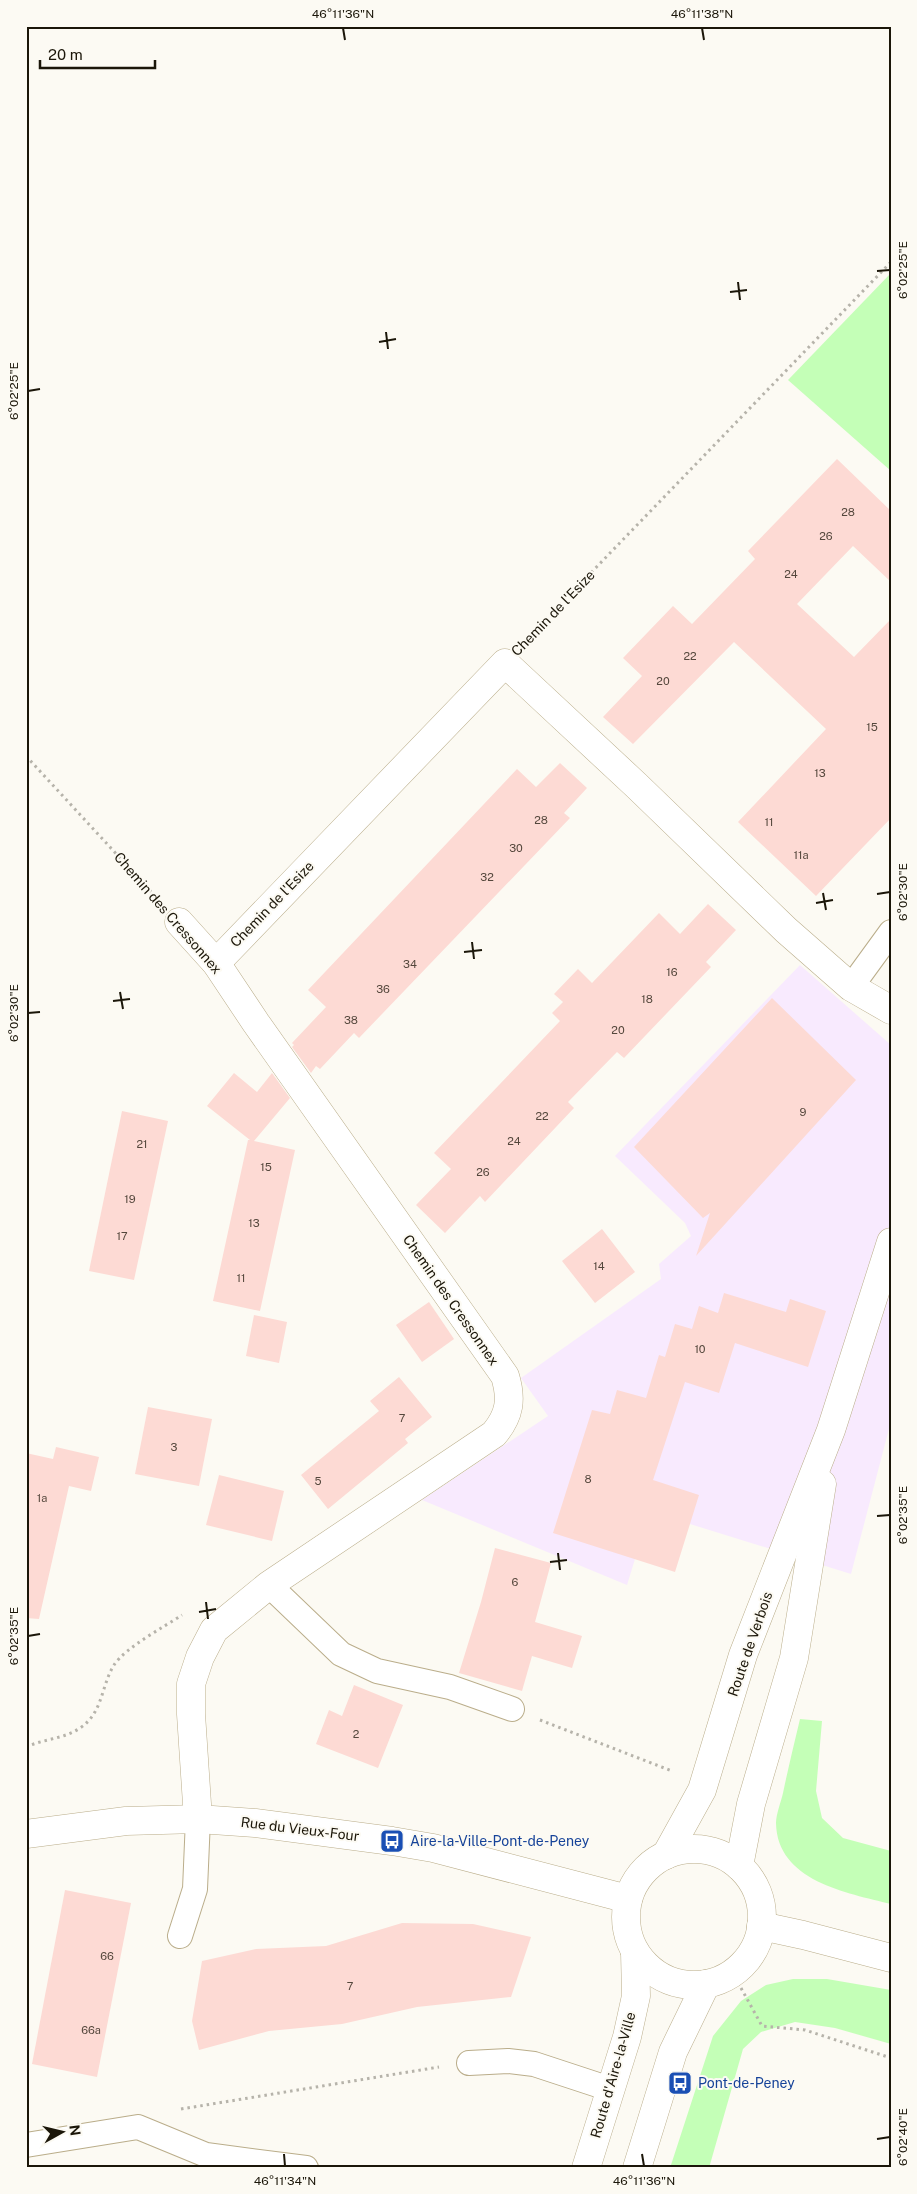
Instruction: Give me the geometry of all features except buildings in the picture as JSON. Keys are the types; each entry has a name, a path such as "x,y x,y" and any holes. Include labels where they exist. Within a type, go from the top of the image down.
{"street":[{"name":"Chemin de l'Esize","path":"216,963 505,663"},
{"path":"505,663 637,786 786,930 851,987 891,1010"},
{"name":"Chemin des Cressonnex","path":"179,922 216,963 256,1023 505,1376 510,1393 508,1408 502,1424 494,1434 269,1585 214,1630 200,1657 191,1684 191,1714 198,1819"},
{"name":"Route de Verbois","path":"666,1855 702,1790 743,1655 831,1430 891,1242"},
{"name":"Route de Verbois","path":"739,1866 751,1804 794,1658 831,1430"},
{"name":"Rue du Vieux-Four","path":"26,1834 126,1821 198,1819 255,1823 433,1848 628,1899"},
{"path":"694,1849 719,1854 739,1866 754,1885 761,1908 761,1926 755,1945 746,1960 734,1972 706,1984 673,1982 654,1972 644,1964 636,1952 627,1931 626,1918 628,1899 638,1878 648,1866 666,1855 694,1849"},
{"path":"761,1926 804,1935 891,1958"},
{"name":"Route d'Aire-la-Ville","path":"586,2168 627,2037 636,1996 636,1952"},
{"path":"637,2168 673,2052 706,1984"}],"lane":[{"path":"851,987 891,932"},
{"path":"269,1585 341,1654 377,1671 450,1687 512,1709"},
{"path":"180,1936 196,1889 198,1819"},
{"path":"469,2062 508,2061 534,2064 610,2089"},
{"path":"26,2145 138,2127 206,2155 306,2168"}],"path":[{"name":"Chemin de l'Esize","path":"505,663 891,262"},
{"name":"Chemin des Cressonnex","path":"26,756 179,922"},
{"path":"26,1747 41,1740 62,1736 80,1728 92,1718 100,1704 107,1680 115,1664 123,1654 183,1614 214,1630"},
{"path":"512,1709 680,1775"},
{"path":"740,1988 762,2026 804,2030 891,2058"},
{"path":"138,2127 157,2113 469,2062"}],"shaded area":[{"path":"800,965 891,1045 891,1421 851,1574 690,1524 635,1559 627,1585 422,1500 548,1416 521,1378 661,1279 659,1264 691,1236 685,1223 615,1156"}],"green space":[{"path":"891,273 891,471 788,380"},
{"path":"800,1719 822,1721 816,1791 822,1818 843,1838 891,1851 891,1904 855,1895 817,1881 801,1871 788,1859 779,1843 776,1823 777,1816"},
{"path":"793,1979 827,1979 891,1990 891,2044 835,2028 795,2022 761,2032 743,2049 709,2168 670,2168 713,2036 741,2001 766,1985"}],"place":[{"name":"Aire-la-Ville-Pont-de-Peney","path":"392,1841"},
{"name":"Pont-de-Peney","path":"680,2083"}]}
